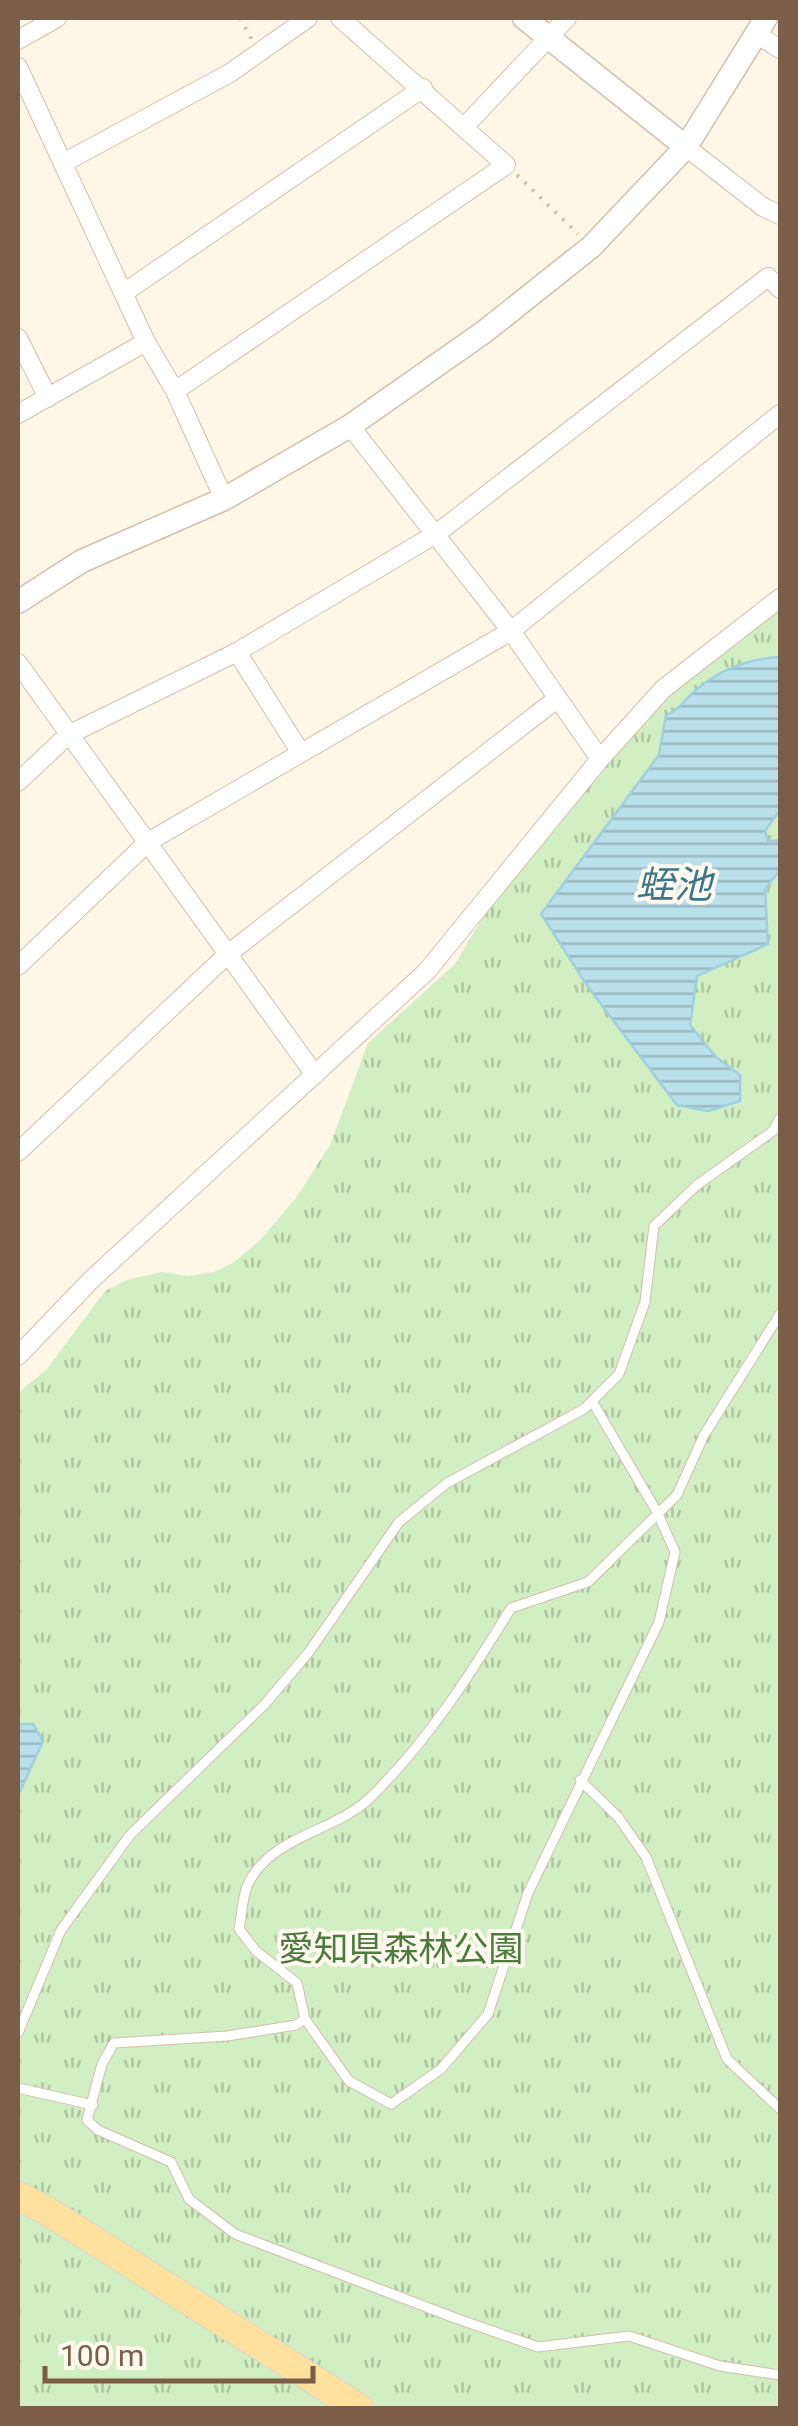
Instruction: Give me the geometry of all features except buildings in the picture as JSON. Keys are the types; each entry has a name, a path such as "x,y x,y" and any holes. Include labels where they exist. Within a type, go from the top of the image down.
{"main road":[{"path":"18,2196 359,2408"}],"street":[{"path":"18,40 58,18"},
{"path":"65,162 230,74 308,18"},
{"path":"175,391 506,165 340,18"},
{"path":"524,18 763,207 780,215"},
{"path":"464,127 566,18"},
{"path":"18,602 82,561 224,500 350,426 484,332 591,247 686,147 761,26 780,49"},
{"path":"18,67 224,500"},
{"path":"126,292 423,88"},
{"path":"18,782 68,735 237,652 436,534 768,277 780,289"},
{"path":"18,338 48,398"},
{"path":"18,414 146,342"},
{"path":"18,966 148,842 512,631 780,414"},
{"path":"350,426 512,631 600,759"},
{"path":"18,1356 91,1280 427,971 600,759 664,689 780,598"},
{"path":"237,652 301,753"},
{"path":"18,663 316,1075"},
{"path":"18,1152 229,953 558,698"}],"lane":[{"path":"18,2033 61,1930 130,1835 167,1805 265,1704 309,1652 399,1522 447,1483 552,1430 592,1401 619,1374 645,1302 654,1226 696,1185 773,1131 780,1118"},
{"path":"592,1401 657,1512 674,1552 659,1622 528,1893 488,2014 427,2081 391,2104 382,2102 349,2080 305,2019 297,1983 256,1951 239,1929 248,1883 283,1845 331,1828 370,1798 457,1697 510,1608 588,1582 657,1512 677,1496 704,1435 780,1314"},
{"path":"580,1780 618,1817 646,1857 727,2059 780,2108"},
{"path":"18,2003 32,1993"},
{"path":"305,2019 296,2025 227,2036 114,2043 102,2064 87,2120 98,2130 171,2162 190,2199 235,2234 538,2347 629,2336 720,2366 780,2375"},
{"path":"18,2088 93,2104"}],"path":[{"path":"240,18 259,52"},
{"path":"506,165 591,247"}],"green space":[{"name":"愛知県森林公園","path":"780,604 780,2408 18,2408 18,1796 32,1767 33,1724 18,1724 18,1393 47,1369 105,1291 129,1279 162,1272 188,1276 214,1272 233,1263 260,1240 296,1198 330,1145 368,1043 455,964 504,883 666,694"}],"water":[{"name":"蛭池","path":"780,657 780,810 765,831 768,841 780,840 780,870 765,889 768,944 697,976 690,1025 716,1057 740,1075 740,1101 708,1111 677,1105 588,987 541,914 659,755 666,715 726,670"},
{"path":"18,1724 33,1724 43,1741 18,1796"}]}
